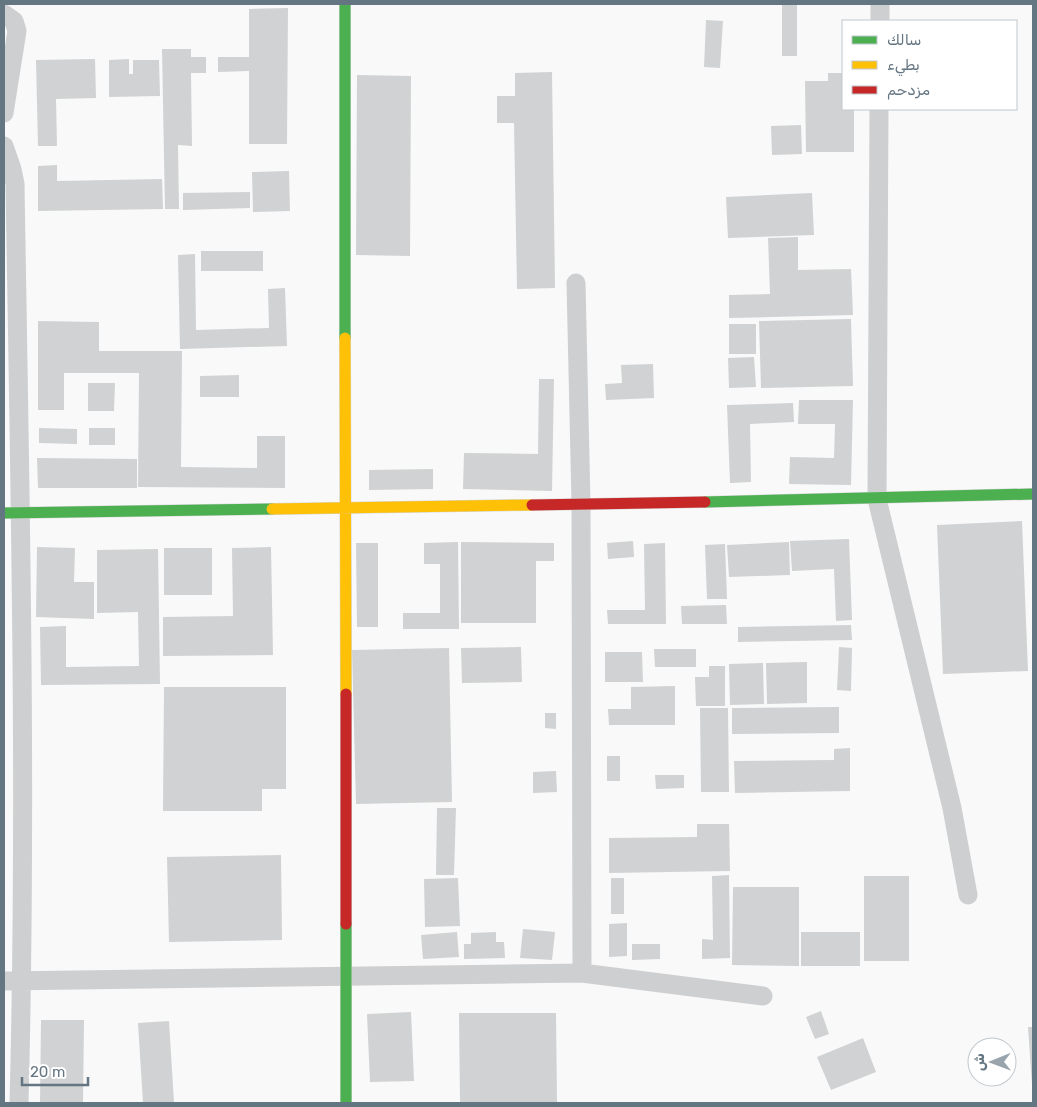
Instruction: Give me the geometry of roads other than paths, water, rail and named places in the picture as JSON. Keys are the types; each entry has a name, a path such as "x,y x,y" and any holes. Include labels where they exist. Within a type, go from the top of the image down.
{"street":[{"path":"345,4 346,1103"},
{"path":"880,4 880,20"},
{"path":"4,14 14,21 17,31 4,113"},
{"path":"879,110 876,499 952,808 968,895"},
{"path":"4,146 15,184 12,513 13,981 19,1103"},
{"path":"576,283 581,503 582,973"},
{"path":"12,513 876,499 1033,494"},
{"path":"13,981 582,973 763,996"}]}
